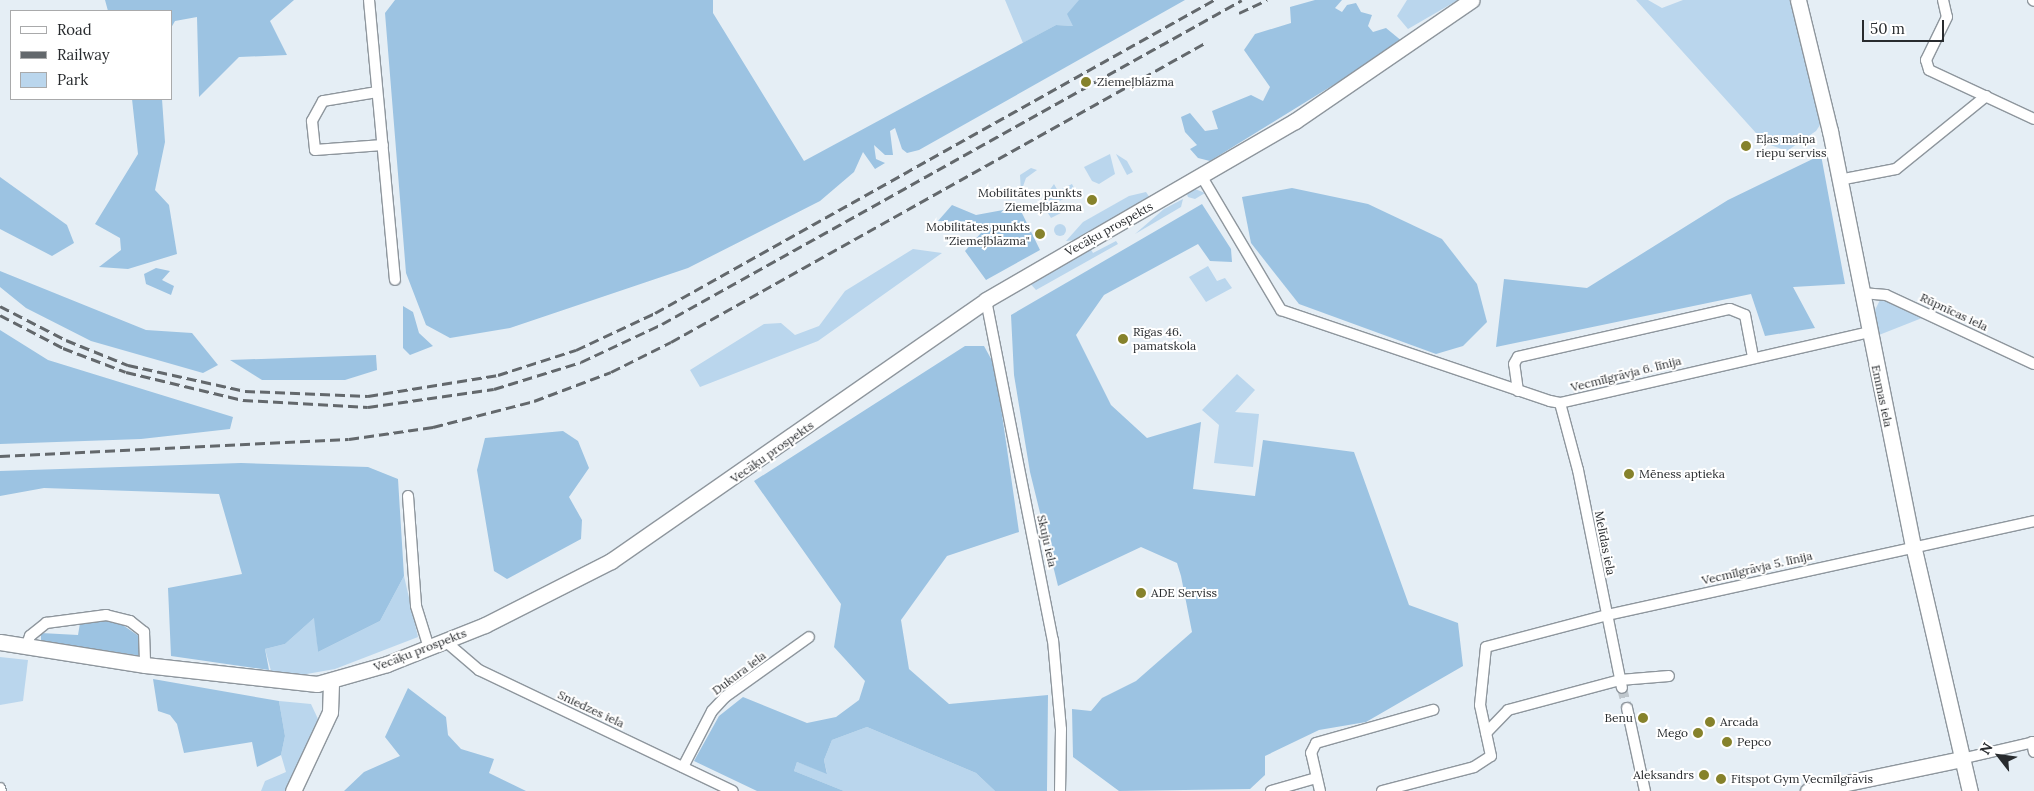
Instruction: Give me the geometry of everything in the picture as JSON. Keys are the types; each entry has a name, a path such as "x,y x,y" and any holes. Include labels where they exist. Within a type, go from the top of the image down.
{"main road":[{"name":"Vecāķu prospekts","path":"0,642 145,665 262,680 331,682 429,648 611,561 986,300 1202,177 1295,121 1472,0"},
{"name":"Emmas iela","path":"1798,0 1839,180 1913,545 1961,759 1970,791"},
{"path":"294,791 330,712 331,682"},
{"path":"1808,791 1961,759"}],"street":[{"path":"369,0 376,92 384,145 395,280"},
{"path":"1943,0 1947,17 1926,60 1929,70 2034,119"},
{"path":"376,92 323,101 312,121 315,150 384,145"},
{"path":"1839,180 1896,169 1986,96"},
{"name":"Vecmīlgrāvja 6. līnija","path":"1202,177 1281,310 1560,404 1753,357 1869,332"},
{"name":"Rūpnīcas iela","path":"1862,293 1886,295 2034,364"},
{"name":"Skuju iela","path":"986,300 1053,640 1061,729 1060,791"},
{"path":"1518,391 1514,364 1518,357 1730,310 1745,315 1753,357"},
{"name":"Melīdas iela","path":"1560,404 1621,684"},
{"path":"408,496 416,606 429,648"},
{"name":"Vecmīlgrāvja 5. līnija","path":"1486,733 1480,705 1486,647 1607,615 1913,545 2034,521"},
{"path":"26,647 30,636 46,623 106,615 130,621 144,632 145,665"},
{"name":"Dukura iela","path":"683,766 712,711 809,638"},
{"name":"Sniedzes iela","path":"445,641 479,670 733,791"},
{"path":"1382,791 1486,762 1491,756 1486,733 1508,710 1621,684 1668,676"},
{"path":"1627,708 1645,791"},
{"path":"1320,791 1310,753 1316,743 1433,710"},
{"path":"1961,759 2033,745"},
{"path":"1271,791 1316,778"}],"green space":[{"path":"1005,0 1079,0 1079,3 1073,26 1056,25 1023,43"},
{"path":"1407,0 1458,0 1408,29 1397,16"},
{"path":"1636,0 1648,0 1662,8 1683,0 1790,0 1800,23 1820,125 1816,131 1787,151 1765,143"},
{"path":"1110,154 1115,174 1099,184 1092,181 1084,167"},
{"path":"1116,154 1127,161 1133,172 1127,175"},
{"path":"1031,168 1037,170 1026,178 1021,192 1020,175"},
{"path":"1054,184 1058,191 1072,184 1076,192 1056,203 1061,213 1051,218 1041,202"},
{"path":"1195,189 1205,193 1195,199 1188,197 1186,192"},
{"path":"1146,192 1150,198 1077,240 1066,241 1083,222 1129,196"},
{"path":"1183,199 1181,207 1135,234 1164,209"},
{"path":"1060,224 1066,230 1060,236 1054,230"},
{"path":"1116,241 1118,244 1036,290 1028,281 1089,246 1093,253"},
{"path":"913,249 942,253 818,341 700,387 690,370 764,324 781,323 795,335 819,326 845,291"},
{"path":"1208,266 1217,281 1225,278 1232,288 1206,302 1189,277"},
{"path":"1881,298 1922,318 1879,335 1875,310"},
{"path":"1237,374 1255,390 1235,412 1259,414 1253,467 1214,463 1219,425 1202,410"},
{"path":"404,576 418,637 335,669 301,675 271,671 265,649 285,644 315,617 318,652 380,621"},
{"path":"0,657 28,660 23,701 0,705"},
{"path":"279,701 311,704 318,719 286,791 261,791 265,781 286,772 281,755 285,736"},
{"path":"867,727 976,773 995,791 844,791 794,771 797,762 827,773 824,760 832,740"}],"shaded area":[{"path":"105,0 294,0 270,21 287,55 239,57 199,97 197,17 175,21 172,26 172,10 108,10"},
{"path":"395,0 713,0 713,13 804,161 1056,25 1073,26 1067,14 1079,0 1185,0 919,150 907,153 902,149 895,128 890,131 893,155 885,155 874,145 876,159 885,163 875,169 863,152 854,172 820,201 688,268 510,328 450,338 426,325 406,273 385,13"},
{"path":"1315,0 1342,0 1335,8 1342,12 1347,5 1356,3 1361,12 1372,15 1368,26 1373,32 1386,28 1403,42 1210,161 1198,158 1190,149 1197,145 1185,132 1181,117 1190,113 1205,131 1218,129 1212,111 1251,95 1263,101 1270,87 1244,50 1255,34 1291,23 1290,7"},
{"path":"132,100 162,100 165,142 155,190 169,205 177,254 128,269 99,267 121,250 120,238 95,224 138,154"},
{"path":"1821,155 1845,284 1793,287 1815,328 1765,336 1751,294 1496,347 1504,279 1587,288 1728,200"},
{"path":"0,177 67,225 74,243 52,256 0,229"},
{"path":"1292,188 1368,204 1442,239 1477,284 1487,322 1463,346 1436,354 1299,304 1251,243 1242,197"},
{"path":"1202,204 1231,249 1232,262 1210,261 1198,244 1104,295 1076,335 1111,405 1147,438 1201,422 1193,489 1255,496 1263,440 1354,452 1409,605 1458,623 1463,666 1366,722 1319,730 1265,756 1265,775 1250,789 1119,791 1073,757 1072,709 1091,711 1102,698 1136,681 1192,632 1181,576 1177,563 1141,547 1058,586 1030,472 1014,375 1011,315"},
{"path":"952,205 976,215 1019,207 1040,250 986,280 965,251 981,233 966,222 938,221"},
{"path":"156,268 170,271 162,280 174,286 171,295 146,284 144,274"},
{"path":"0,271 146,330 192,333 218,365 203,373 91,341 26,308 0,287"},
{"path":"403,306 413,312 419,333 433,346 410,355 403,348"},
{"path":"0,330 48,360 233,417 230,429 141,439 0,444"},
{"path":"965,346 984,346 995,366 1019,532 947,556 901,620 909,669 949,704 1048,695 1047,791 995,791 976,773 867,727 832,740 824,760 827,774 797,762 794,771 844,791 757,791 694,761 719,716 743,697 807,723 836,717 859,700 865,681 834,647 841,604 754,481"},
{"path":"376,355 377,370 345,380 262,380 230,360"},
{"path":"563,431 578,441 589,468 569,497 582,520 581,539 507,579 494,571 477,470 485,438"},
{"path":"241,463 368,467 398,479 404,576 380,621 318,652 314,618 285,644 265,649 269,670 171,656 168,588 242,574 219,494 44,488 0,496 0,471"},
{"path":"114,619 143,639 142,656 41,641 41,633 78,635 80,623"},
{"path":"153,679 279,701 285,736 281,755 257,767 252,742 184,753 177,724 170,715 158,711"},
{"path":"408,688 446,717 448,735 461,749 494,759 489,773 526,791 344,791 364,772 400,756 385,737"}],"tunnel":[{"path":"1622,688 1627,708"}],"railway":[{"path":"0,306 66,340 128,365 245,391 368,396 498,375 576,350 655,313 1214,0"},
{"path":"0,315 63,348 126,372 243,400 368,407 494,389 581,362 662,324 1242,0"},
{"path":"1239,13 1267,0"},
{"path":"0,456 349,439 433,427 534,401 611,372 671,342 1205,43"}],"place":[{"name":"Ziemeļblāzma","path":"1086,82"},
{"name":"Eļas maiņa riepu serviss","path":"1746,146"},
{"name":"Mobilitātes punkts Ziemeļblāzma","path":"1092,200"},
{"name":"Mobilitātes punkts \"Ziemeļblāzma\"","path":"1040,234"},
{"name":"Rīgas 46. pamatskola","path":"1123,339"},
{"name":"Mēness aptieka","path":"1629,474"},
{"name":"ADE Serviss","path":"1141,593"},
{"name":"Benu","path":"1643,718"},
{"name":"Arcada","path":"1710,722"},
{"name":"Mego","path":"1698,733"},
{"name":"Pepco","path":"1727,742"},
{"name":"Aleksandrs","path":"1704,775"},
{"name":"Fitspot Gym Vecmīlgrāvis","path":"1721,779"}]}
